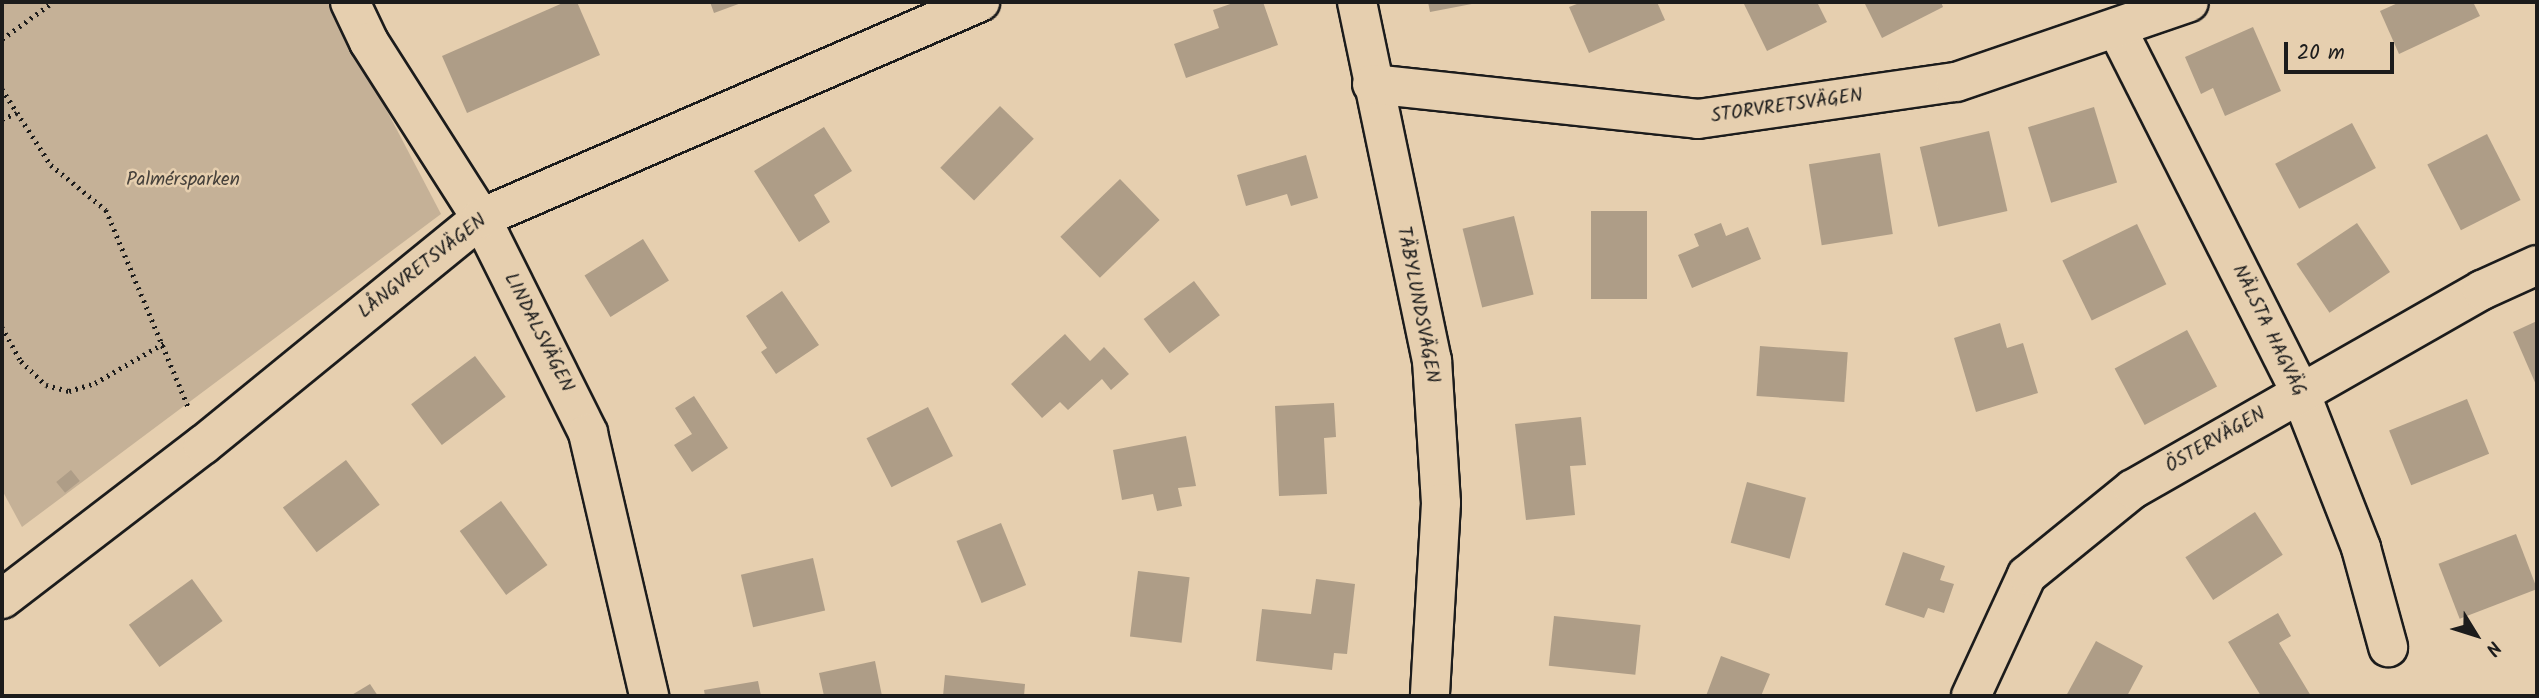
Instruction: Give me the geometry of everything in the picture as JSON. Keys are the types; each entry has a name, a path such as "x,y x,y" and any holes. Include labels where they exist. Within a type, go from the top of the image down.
{"street":[{"name":"LINDALSVÄGEN","path":"350,2 369,42 481,218 588,433 649,696"},
{"name":"LÅNGVRETSVÄGEN","path":"2,600 203,445 481,218 980,2"},
{"name":"TÄBYLUNDSVÄGEN","path":"1357,2 1372,85 1432,360 1441,503 1430,696"},
{"name":"STORVRETSVÄGEN","path":"1372,85 1698,119 1955,82 2189,2"},
{"name":"NÄLSTA HAGVÄG","path":"2116,29 2300,392 2361,548 2388,647"},
{"name":"ÖSTERVÄGEN","path":"1970,696 2027,575 2133,489 2300,392 2537,265"}],"path":[{"path":"2,38 53,2"},
{"path":"2,89 51,165 106,210 164,343 203,445"},
{"path":"2,119 18,113"},
{"path":"2,327 21,361 46,385 69,391 95,383 164,343"}],"green space":[{"name":"Palmérsparken","path":"2,2 330,2 441,214 22,527 2,490"}],"building":[{"path":"565,2 577,2 600,55 467,113 442,56"},
{"path":"710,2 744,2 714,13"},
{"path":"1236,2 1263,2 1278,45 1186,78 1174,44 1219,28 1213,10"},
{"path":"1428,2 1477,2 1477,3 1430,12"},
{"path":"1582,2 1657,2 1665,20 1589,53 1569,7"},
{"path":"1743,2 1817,2 1827,22 1767,51"},
{"path":"1864,2 1941,2 1943,7 1882,38"},
{"path":"2400,2 2473,2 2480,16 2399,54 2380,11"},
{"path":"2253,27 2281,91 2225,116 2213,88 2201,94 2185,57"},
{"path":"1000,106 1034,139 974,201 940,168"},
{"path":"2094,107 2117,183 2051,203 2028,127"},
{"path":"2352,123 2376,168 2299,209 2275,164"},
{"path":"824,127 852,171 814,195 830,222 799,242 754,171"},
{"path":"1989,131 2007,211 1938,227 1920,147"},
{"path":"2487,134 2521,200 2461,230 2427,164"},
{"path":"1880,153 1893,234 1822,245 1809,164"},
{"path":"1306,155 1318,198 1291,206 1287,194 1246,206 1237,175"},
{"path":"1120,179 1160,220 1100,278 1060,237"},
{"path":"1591,211 1647,211 1647,299 1591,299"},
{"path":"1514,216 1534,295 1482,307 1463,229"},
{"path":"1721,223 1726,236 1748,227 1761,259 1692,288 1678,255 1699,246 1694,234"},
{"path":"2357,223 2390,272 2329,313 2296,264"},
{"path":"2137,224 2166,284 2092,321 2062,260"},
{"path":"643,239 669,281 610,317 584,276"},
{"path":"1194,281 1220,315 1170,353 1144,319"},
{"path":"782,291 819,345 776,374 761,352 767,348 746,316"},
{"path":"2537,321 2537,387 2513,332"},
{"path":"2000,323 2007,348 2023,343 2038,393 1976,412 1954,338"},
{"path":"2187,330 2217,387 2145,425 2115,368"},
{"path":"1065,334 1090,361 1104,347 1129,374 1111,390 1102,379 1068,410 1060,402 1042,418 1011,384"},
{"path":"1760,346 1848,352 1844,402 1757,396"},
{"path":"475,356 506,397 442,445 411,404"},
{"path":"694,396 728,448 692,472 674,445 692,434 675,408"},
{"path":"2467,399 2489,454 2411,485 2389,430"},
{"path":"1334,403 1336,437 1324,438 1327,494 1279,496 1275,406"},
{"path":"928,407 953,456 891,487 867,438"},
{"path":"1581,417 1586,465 1570,466 1575,515 1526,520 1515,424"},
{"path":"1186,436 1196,486 1178,488 1182,506 1157,511 1153,494 1122,500 1113,450"},
{"path":"346,460 380,505 317,552 283,508"},
{"path":"71,470 80,481 65,493 56,482"},
{"path":"1747,482 1806,498 1790,559 1731,543"},
{"path":"501,501 547,565 506,595 460,531"},
{"path":"2255,512 2283,555 2213,600 2185,557"},
{"path":"1001,523 1026,585 982,603 956,541"},
{"path":"2516,534 2537,589 2460,619 2439,564"},
{"path":"1903,552 1945,566 1940,580 1954,584 1944,613 1928,608 1924,618 1885,605"},
{"path":"813,558 825,611 753,627 741,575"},
{"path":"1138,571 1190,577 1182,643 1130,637"},
{"path":"192,579 223,621 159,667 129,625"},
{"path":"1316,579 1355,584 1347,654 1334,653 1332,670 1256,661 1262,609 1311,614"},
{"path":"2278,613 2291,636 2279,643 2311,696 2261,696 2228,642"},
{"path":"1554,616 1641,625 1635,675 1549,666"},
{"path":"2096,641 2143,666 2127,696 2066,696"},
{"path":"1721,656 1770,674 1761,696 1706,696"},
{"path":"875,661 882,696 824,696 819,673"},
{"path":"945,675 1025,684 1024,696 943,696"},
{"path":"758,681 761,696 705,696 704,690"},
{"path":"370,684 378,696 350,696"}]}
